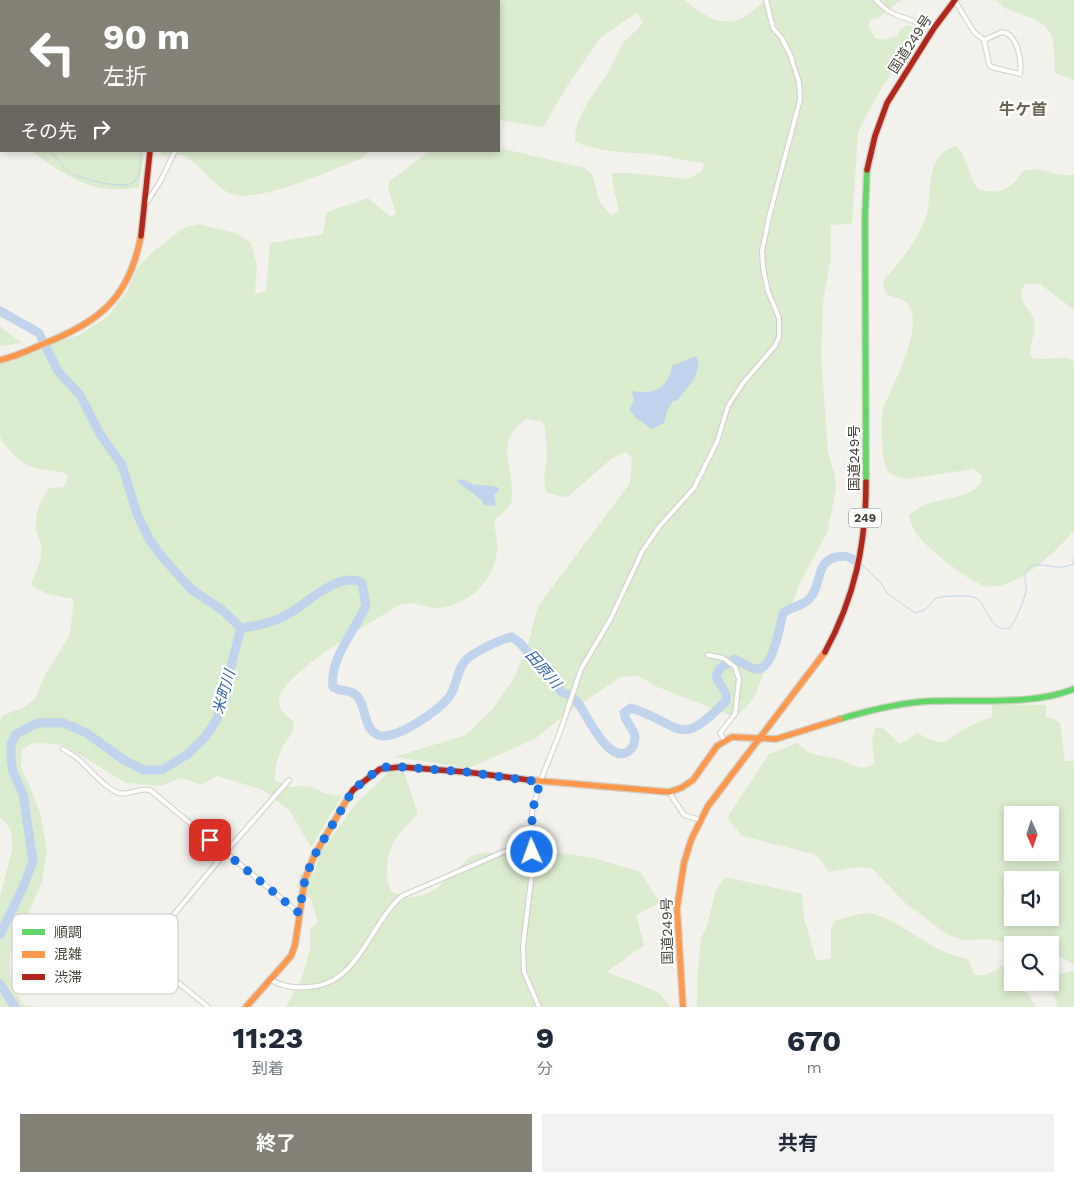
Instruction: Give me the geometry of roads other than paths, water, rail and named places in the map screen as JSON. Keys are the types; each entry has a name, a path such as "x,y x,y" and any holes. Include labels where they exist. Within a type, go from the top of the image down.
{"main road":[{"name":"国道249号","path":"683,1007 678,935 679,886 684,862 700,820 758,739 826,651 847,608 856,579 866,508 865,217 867,172 875,136 887,103 934,28 955,0"},
{"path":"0,360 9,358 84,326 116,298 133,270 141,244 147,202 150,152"},
{"path":"246,1007 291,956 295,945 305,879 314,856 353,790 375,772 386,767 466,772 540,782 670,792 681,788 693,780 717,746 732,737 776,739 864,712 903,704 932,701 1036,699 1074,689"}],"street":[{"path":"539,1007 524,972 523,946 533,864 531,840 532,812 540,782 560,732 581,669 627,587 643,550 659,527 694,488 717,442 728,406 744,383 775,346 779,337 779,318 768,291 763,268 762,251 770,213 800,100 799,82 790,54 781,36 773,28 766,0"},
{"path":"876,0 896,15 934,28"},
{"path":"955,0 974,32 984,40 991,67 1020,74 1021,68 1016,43 1009,35 1002,32 984,40"},
{"path":"147,202 160,182 175,152"},
{"path":"708,655 723,658 736,667 739,679 735,714 720,734 724,741"},
{"path":"63,749 77,758 93,774 118,793 142,789 150,790 299,913"},
{"path":"175,914 289,780"},
{"path":"670,792 684,815 700,820"},
{"path":"271,980 283,986 294,988 314,987 332,982 352,964 383,916 402,896 531,840"},
{"path":"178,982 208,1007"}],"water":[{"path":"696,356 698,368 696,374 678,400 673,401 667,411 664,423 652,429 636,418 629,410 634,401 632,391 647,392 659,389 667,380 672,366"},
{"path":"461,479 472,484 498,487 499,491 494,495 496,506 483,505 482,500 457,481"}],"waterway":[{"path":"52,152 64,167 73,174 114,185 129,184 136,180 139,172 141,152"},
{"name":"米町川","path":"0,311 39,333 58,371 80,395 100,434 122,465 137,514 149,539 163,558 191,589 222,610 241,628"},
{"name":"田原川","path":"241,628 279,619 325,589 344,581 354,580 362,583 366,605 339,655 335,665 333,687 352,692 357,696 367,723 373,732 385,736 395,734 427,716 450,696 461,667 467,659 476,652 512,637 520,643 562,692 578,703 606,746 614,752 621,754 631,749 635,739 624,713 631,708 680,729 689,729 698,725 726,701 726,694 716,677 720,668 735,659 756,669 762,668 767,663 775,647 783,613 805,602 813,595 825,564 830,559 842,556 856,561"},
{"name":"田原川","path":"862,565 880,582 887,593 915,613 925,610 936,598 970,596 978,599 994,624 1004,629 1010,628 1022,605 1026,591 1025,577 1028,568 1035,565 1063,567 1073,564 1074,559"},
{"name":"米町川","path":"0,935 24,885 33,861 23,794 13,772 11,758 11,744 16,734 37,723 63,723 85,732 124,760 143,770 162,770 188,754 205,737 217,719 241,628"},
{"name":"米町川","path":"0,984 15,1007"}],"district":[{"name":"牛ケ首","path":"1023,109"}]}
